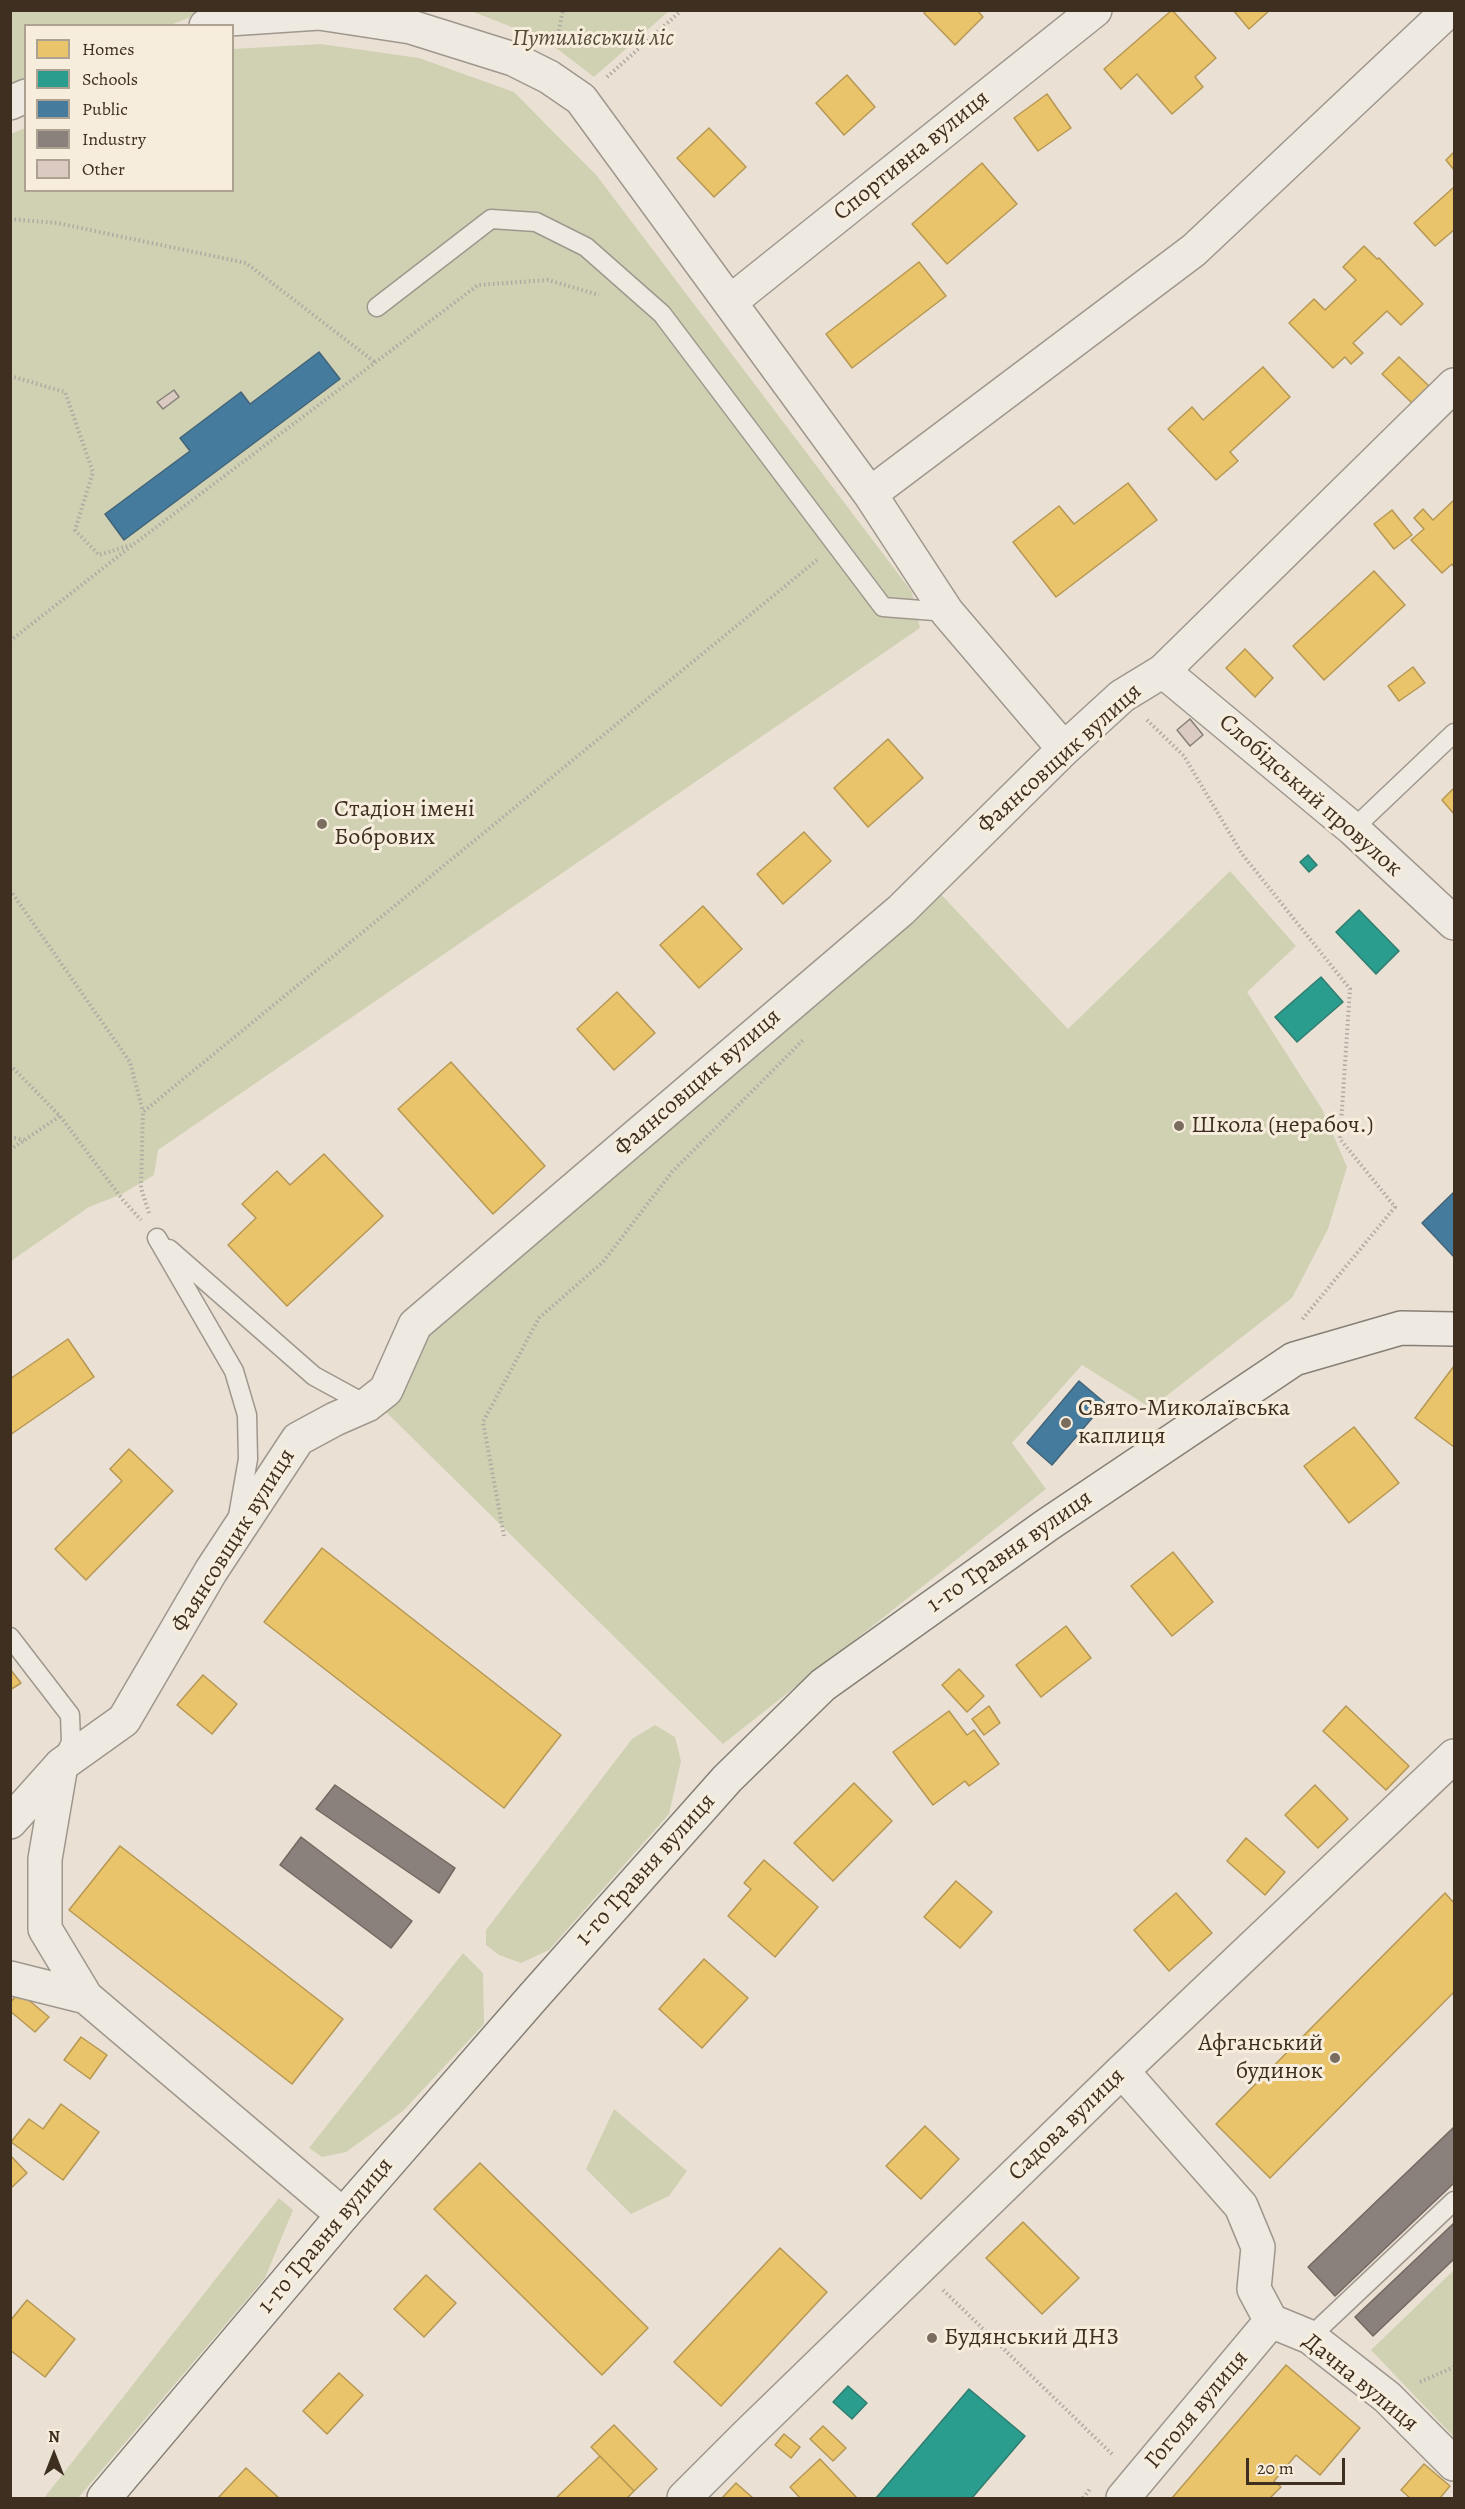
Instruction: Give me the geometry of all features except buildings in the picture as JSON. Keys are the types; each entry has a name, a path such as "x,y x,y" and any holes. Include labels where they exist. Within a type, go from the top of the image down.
{"street":[{"name":"Спортивна вулиця","path":"729,302 1095,10"},
{"path":"870,494 1194,250 1449,10"},
{"path":"213,24 229,19 319,13 411,27 513,59 549,77 581,99 870,494 947,612 1064,749"},
{"path":"10,103 24,97"},
{"name":"Фаянсовщик вулиця","path":"10,1822 61,1765 124,1720 211,1571 298,1439 367,1405 386,1390 415,1324 901,910 1064,749 1122,696 1163,670 1455,385"},
{"name":"Слобідський провулок","path":"1163,670 1353,829 1455,923"},
{"name":"1-го Травня вулиця","path":"104,2499 343,2215 533,1997 727,1779 823,1684 1047,1525 1294,1359 1401,1328 1455,1329"},
{"name":"Садова вулиця","path":"684,2499 1122,2071 1455,1756"},
{"path":"61,1765 45,1859 45,1929 86,1997 343,2215"},
{"path":"10,1978 86,1997"},
{"path":"1122,2071 1241,2205 1258,2247 1254,2289 1271,2321"},
{"name":"Дачна вулиця","path":"1271,2321 1310,2337 1387,2397 1455,2464"},
{"name":"Гоголя вулиця","path":"1130,2489 1271,2321"}],"lane":[{"path":"377,307 491,219 536,222 586,247 662,314 883,607 947,612"},
{"path":"1353,829 1455,733"},
{"path":"157,1238 315,1376 367,1405"},
{"path":"157,1238 234,1371 247,1415 248,1459 240,1512 211,1571"},
{"path":"10,1637 69,1715 71,1742 61,1765"},
{"path":"1310,2337 1455,2201"}],"path":[{"path":"581,99 681,10"},
{"path":"10,219 57,223 246,263 376,363"},
{"path":"10,641 134,544 478,285 548,280 605,297"},
{"path":"10,376 64,392 93,472 75,530 99,555 134,544"},
{"path":"143,1112 836,545"},
{"path":"1122,696 1184,756 1242,854 1350,989 1340,1139 1395,1207 1297,1325"},
{"path":"10,890 130,1062 143,1112 141,1188 157,1238"},
{"path":"504,1536 483,1422 539,1318 603,1262 672,1172 807,1035"},
{"path":"10,1065 60,1116 123,1200"},
{"path":"10,1150 60,1116"},
{"path":"10,1137 24,1140"},
{"path":"920,2267 1130,2489"}],"green space":[{"name":"Путилівський ліс","path":"669,10 594,77 547,41 471,11"},
{"path":"11,11 205,11 173,24 24,24 24,90 11,97"},
{"name":"Стадіон імені Бобрових","path":"321,44 419,58 514,92 597,176 912,592 920,628 158,1150 154,1175 122,1194 89,1207 11,1261 11,134 24,128 24,192 234,192 234,49"},
{"path":"1230,871 1296,946 1247,992 1322,1109 1347,1167 1328,1229 1292,1298 1151,1408 1082,1365 1012,1443 1046,1489 723,1744 383,1409 417,1323 935,888 1068,1029"},
{"path":"655,1725 675,1737 681,1761 669,1814 549,1950 521,1963 499,1955 486,1945 486,1930 632,1739"},
{"path":"463,1953 483,1973 484,2024 403,2111 346,2152 322,2157 309,2148"},
{"path":"614,2109 687,2171 669,2196 631,2214 586,2169"},
{"path":"279,2198 293,2210 265,2278 78,2498 44,2498"},
{"path":"1454,2270 1454,2437 1371,2350"}],"place":[{"name":"Стадіон імені Бобрових","path":"322,824"},
{"name":"Школа (нерабоч.)","path":"1179,1126"},
{"name":"Свято-Миколаївська каплиця","path":"1066,1423"},
{"name":"Афганський будинок","path":"1335,2058"},
{"name":"Будянський ДНЗ","path":"932,2338"}]}
